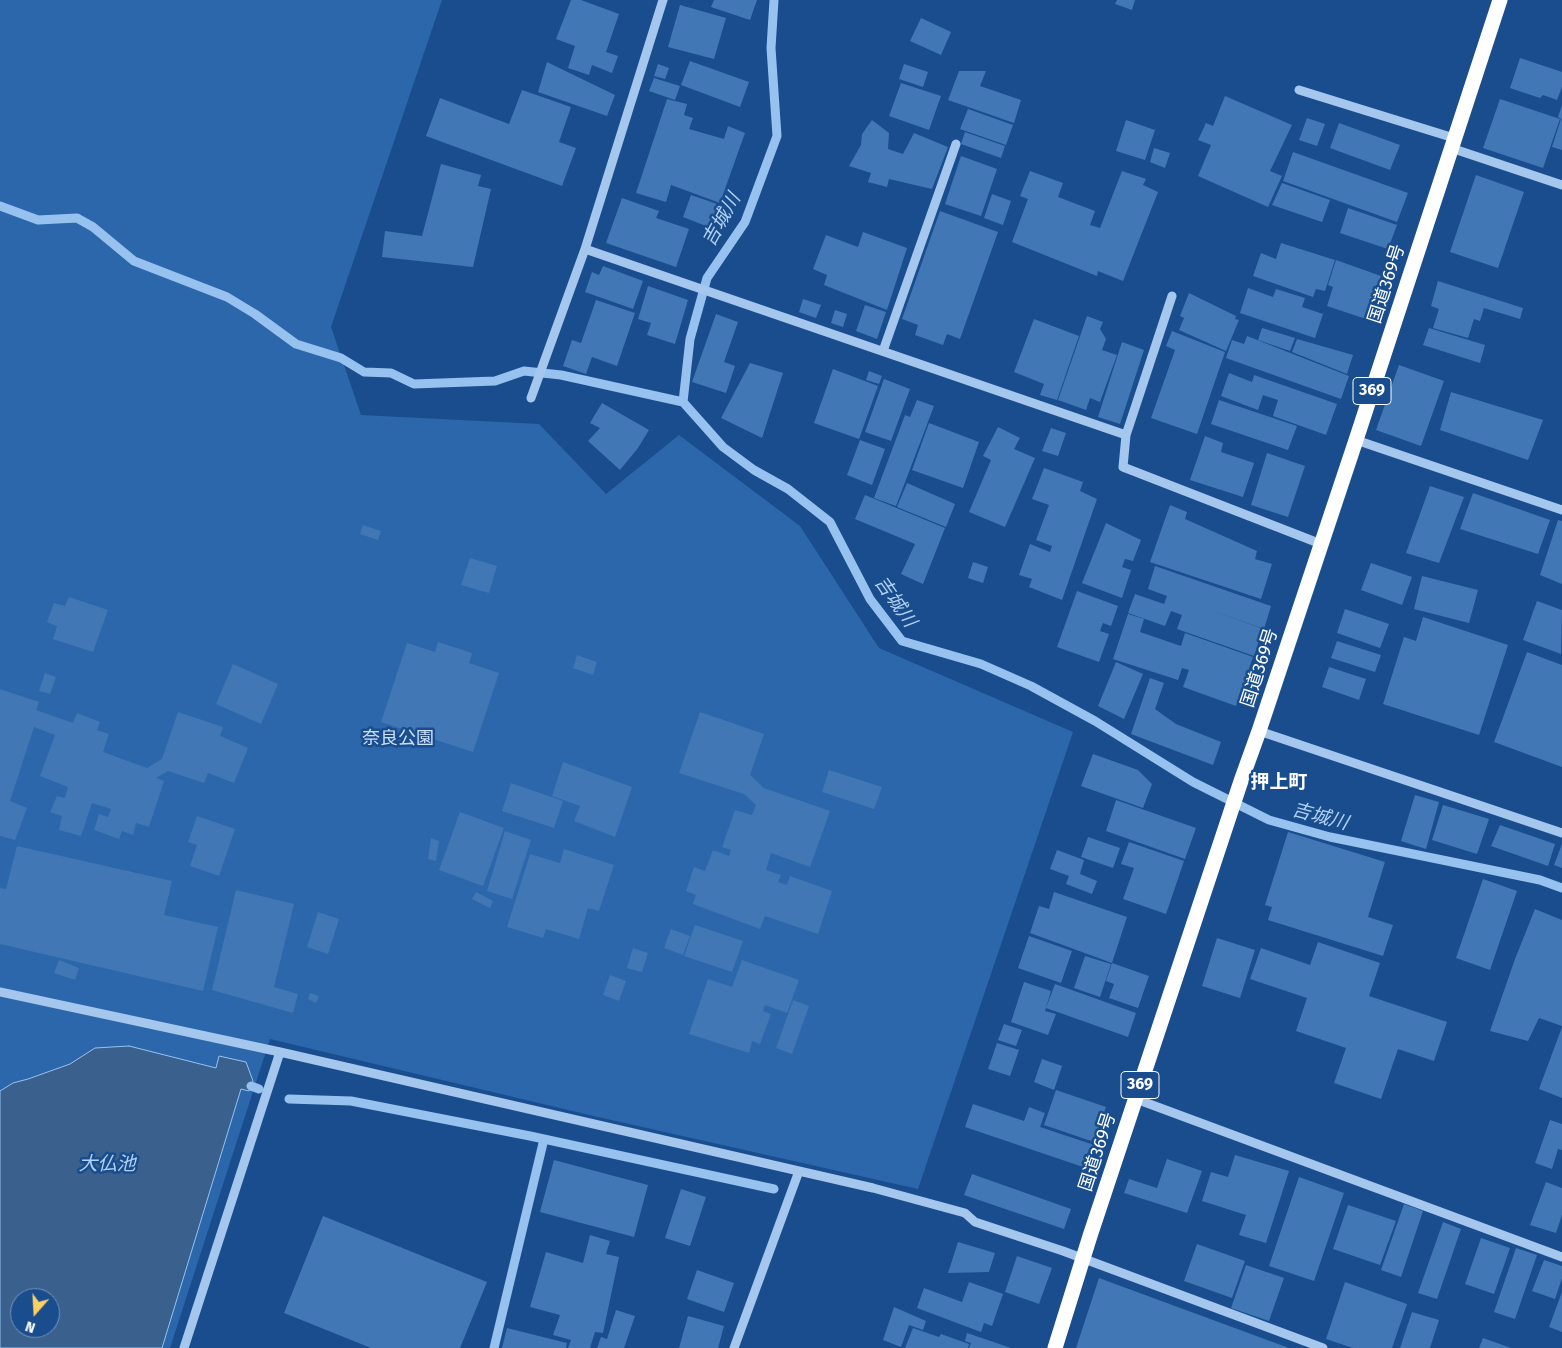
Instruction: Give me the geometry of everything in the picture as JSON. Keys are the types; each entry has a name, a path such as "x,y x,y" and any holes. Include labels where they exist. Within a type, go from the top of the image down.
{"highway":[{"name":"国道369号","path":"1056,1348 1090,1236 1240,781 1259,731 1356,440 1500,0"}],"street":[{"path":"532,398 585,249 663,0"},
{"path":"1299,90 1453,143 1562,185"},
{"path":"883,351 956,144"},
{"path":"585,249 1126,435"},
{"path":"1172,296 1126,435 1122,466 1321,544"},
{"path":"1356,440 1562,510"},
{"path":"1259,731 1562,833"},
{"path":"0,992 280,1052 799,1171 965,1213 975,1222 1083,1259 1323,1348"},
{"path":"184,1348 280,1052"},
{"path":"1136,1099 1562,1257"},
{"path":"734,1348 799,1171"}],"green space":[{"name":"奈良公園","path":"0,0 442,0 331,327 361,415 539,424 606,494 679,435 800,526 879,648 1073,732 918,1189 589,1115 270,1039 170,1348 0,1348"}],"water":[{"name":"大仏池","path":"129,1046 216,1068 219,1056 246,1062 253,1081 249,1091 241,1089 162,1348 0,1348 0,1091 13,1083 70,1064 95,1048"}],"building":[{"path":"571,0 581,0 619,14 606,52 618,56 612,73 592,65 589,75 568,68 575,46 556,39"},
{"path":"714,0 757,0 750,20 711,7"},
{"path":"1117,0 1135,0 1132,10 1115,4"},
{"path":"680,5 726,18 714,59 668,47"},
{"path":"921,18 951,32 941,55 910,41"},
{"path":"1520,58 1562,72 1562,87 1557,100 1543,95 1540,98 1510,88"},
{"path":"690,61 749,82 740,107 681,85"},
{"path":"547,62 615,95 607,116 538,92"},
{"path":"658,64 669,68 665,79 654,76"},
{"path":"904,64 928,72 923,87 899,79"},
{"path":"959,71 986,71 980,86 1021,100 1014,123 948,100"},
{"path":"654,78 680,86 675,100 649,91"},
{"path":"901,83 941,96 929,130 889,116"},
{"path":"522,90 571,107 559,142 576,148 562,186 426,136 440,98 509,124"},
{"path":"1225,96 1292,125 1270,171 1282,176 1268,207 1198,176 1211,145 1198,140 1206,123 1213,126"},
{"path":"667,99 687,104 684,115 693,118 689,129 724,139 728,126 745,133 720,203 671,185 666,202 636,193"},
{"path":"1500,99 1560,119 1543,168 1483,148"},
{"path":"1562,105 1562,150 1552,147 1561,119 1558,117"},
{"path":"968,109 1013,125 1006,145 960,129"},
{"path":"1307,118 1325,124 1317,146 1299,140"},
{"path":"872,120 889,133 888,149 903,154 914,133 948,147 932,189 889,179 887,187 868,182 871,173 849,166 861,145 862,134"},
{"path":"1126,120 1155,130 1145,160 1116,151"},
{"path":"1339,123 1400,145 1390,170 1330,148"},
{"path":"965,132 1005,146 1001,158 961,144"},
{"path":"1154,148 1170,153 1165,168 1150,162"},
{"path":"1293,152 1408,193 1397,222 1283,181"},
{"path":"961,156 997,169 981,216 945,204"},
{"path":"441,164 481,175 478,186 491,189 473,267 382,257 385,231 422,236"},
{"path":"1030,171 1063,183 1058,197 1095,211 1090,225 1100,228 1122,171 1146,179 1143,185 1158,192 1123,281 1098,271 1097,276 1012,242 1028,199 1020,196"},
{"path":"1476,175 1524,192 1498,268 1450,252"},
{"path":"1282,183 1330,200 1322,222 1272,205"},
{"path":"992,194 1011,201 1003,225 984,218"},
{"path":"691,195 720,205 711,228 683,217"},
{"path":"622,198 659,211 656,218 689,229 676,267 606,243"},
{"path":"1348,208 1397,225 1388,249 1340,233"},
{"path":"940,211 998,232 960,339 947,334 943,345 915,335 918,325 902,319"},
{"path":"863,232 907,248 887,310 824,285 827,275 813,269 826,235 858,247"},
{"path":"1281,243 1335,260 1325,291 1316,289 1313,297 1253,276 1261,253 1276,259"},
{"path":"1336,260 1381,276 1366,319 1327,306 1333,287 1328,285"},
{"path":"603,266 643,281 633,309 585,292 592,272 599,275"},
{"path":"1438,281 1523,308 1520,319 1484,308 1480,321 1474,319 1468,338 1433,328 1439,309 1431,306"},
{"path":"648,286 688,300 675,344 647,335 651,323 638,319"},
{"path":"1248,288 1273,297 1276,289 1305,298 1302,307 1323,314 1315,338 1240,313"},
{"path":"1189,293 1236,316 1235,319 1239,320 1226,351 1179,330 1184,318 1180,316"},
{"path":"803,299 821,305 816,318 799,312"},
{"path":"596,300 635,313 617,366 592,357 586,374 563,366 572,340 581,343"},
{"path":"865,305 886,312 877,339 856,331"},
{"path":"835,310 847,314 843,327 831,323"},
{"path":"716,314 738,322 724,362 735,366 726,393 692,382"},
{"path":"1087,316 1103,322 1100,329 1106,339 1102,350 1117,355 1100,402 1090,398 1086,410 1058,400"},
{"path":"1034,319 1079,336 1057,400 1040,395 1044,384 1014,372"},
{"path":"1262,328 1295,338 1290,351 1258,340"},
{"path":"1429,328 1485,345 1480,363 1423,345"},
{"path":"1172,331 1225,352 1197,434 1151,418 1175,350 1166,346"},
{"path":"1247,336 1349,376 1341,399 1226,358 1232,340 1244,344"},
{"path":"1297,339 1353,355 1347,374 1292,352"},
{"path":"1122,342 1144,350 1120,424 1098,417"},
{"path":"750,363 783,373 762,438 721,418"},
{"path":"1399,365 1444,381 1421,446 1376,430"},
{"path":"833,369 878,386 859,439 814,423"},
{"path":"869,371 882,376 879,384 866,380"},
{"path":"1229,373 1252,382 1254,375 1337,404 1326,435 1273,416 1278,400 1263,395 1258,410 1221,396"},
{"path":"884,379 910,389 891,441 865,432"},
{"path":"1451,392 1543,420 1528,460 1440,430"},
{"path":"917,400 934,406 896,506 874,498 905,415 910,417"},
{"path":"1219,400 1297,426 1288,450 1211,424"},
{"path":"602,403 649,430 638,448 620,470 588,441 600,428 590,423"},
{"path":"929,423 979,442 963,488 912,470"},
{"path":"998,427 1020,438 1014,449 1035,458 1005,527 969,512 991,460 983,456"},
{"path":"1051,428 1066,433 1058,456 1042,451"},
{"path":"1205,436 1223,443 1221,452 1254,463 1243,497 1190,480"},
{"path":"860,440 885,449 872,485 847,475"},
{"path":"1267,453 1305,466 1288,517 1251,505"},
{"path":"1044,468 1083,482 1080,491 1097,499 1062,600 1029,587 1032,579 1019,575 1030,544 1050,552 1052,546 1036,540 1049,505 1032,499"},
{"path":"907,483 955,504 946,527 897,507"},
{"path":"1430,486 1464,497 1439,563 1406,553"},
{"path":"1473,493 1550,520 1538,554 1460,529"},
{"path":"865,495 945,528 923,584 901,574 915,544 855,519"},
{"path":"1170,505 1187,512 1185,519 1257,551 1255,559 1272,564 1261,599 1150,562"},
{"path":"1558,520 1562,521 1562,584 1540,575"},
{"path":"1106,523 1141,540 1133,561 1125,559 1122,567 1131,570 1122,598 1082,583"},
{"path":"363,525 381,531 378,540 360,534"},
{"path":"470,558 497,566 489,593 461,585"},
{"path":"973,562 988,567 983,583 968,578"},
{"path":"1371,563 1412,577 1402,605 1361,590"},
{"path":"1155,566 1271,606 1264,629 1208,609 1263,629 1254,656 1177,629 1182,615 1171,611 1165,626 1128,613 1135,594 1164,604 1167,596 1148,589"},
{"path":"1422,576 1478,590 1469,623 1414,609"},
{"path":"1077,591 1118,606 1111,626 1103,623 1100,631 1109,634 1099,662 1057,647"},
{"path":"69,597 108,610 93,652 53,639 57,626 47,622 54,603 65,606"},
{"path":"1537,601 1562,610 1561,654 1523,640"},
{"path":"1345,609 1389,624 1380,648 1337,633"},
{"path":"1128,614 1144,619 1140,632 1181,646 1185,633 1253,657 1236,706 1183,687 1189,670 1182,668 1178,680 1113,659"},
{"path":"1423,617 1508,645 1479,735 1383,704 1404,637 1416,641"},
{"path":"1337,641 1381,655 1375,672 1331,658"},
{"path":"438,642 472,653 469,663 499,673 473,752 381,722 407,643 435,652"},
{"path":"1527,652 1562,665 1562,767 1494,742"},
{"path":"577,655 597,662 593,675 573,668"},
{"path":"1116,662 1143,674 1124,719 1098,706"},
{"path":"233,664 278,684 261,724 216,704"},
{"path":"1329,667 1366,679 1359,700 1322,687"},
{"path":"45,673 56,677 50,694 39,691"},
{"path":"1150,678 1164,683 1155,709 1176,724 1221,742 1213,765 1131,734"},
{"path":"0,689 39,702 36,710 73,723 77,713 100,722 97,730 109,734 103,752 147,768 162,759 178,712 223,727 220,736 248,748 234,783 208,773 204,783 168,771 156,778 164,781 149,827 136,823 133,835 122,831 119,839 94,830 99,814 108,817 111,809 92,803 81,836 59,830 62,816 50,812 57,796 65,798 68,787 40,776 55,735 34,727 10,801 27,808 15,840 0,836"},
{"path":"700,712 764,734 750,775 764,788 830,811 810,867 771,853 766,870 781,875 778,882 787,885 790,876 832,891 818,934 765,916 760,929 693,904 696,895 686,891 694,867 705,871 713,850 729,856 731,850 722,847 735,810 752,815 756,805 744,794 679,773"},
{"path":"1093,754 1138,770 1152,784 1143,808 1081,786"},
{"path":"563,762 632,787 615,837 574,821 580,806 552,796"},
{"path":"829,770 882,787 874,809 822,792"},
{"path":"511,783 563,801 554,828 502,811"},
{"path":"1415,795 1439,802 1426,849 1401,841"},
{"path":"1116,800 1196,828 1185,859 1106,831"},
{"path":"1443,805 1489,819 1477,854 1432,840"},
{"path":"460,812 504,828 483,886 439,870"},
{"path":"197,816 235,829 219,876 190,866 197,845 188,842"},
{"path":"1500,825 1555,844 1548,866 1491,846"},
{"path":"505,831 531,840 512,899 487,891"},
{"path":"1288,832 1385,862 1368,917 1393,925 1383,956 1268,920 1272,907 1265,905"},
{"path":"1088,837 1120,848 1113,868 1081,857"},
{"path":"431,838 439,841 436,861 428,859"},
{"path":"1129,842 1184,861 1166,914 1123,899 1134,868 1121,864"},
{"path":"1562,844 1562,868 1554,865"},
{"path":"17,846 172,881 164,915 218,927 203,991 0,944 0,888 6,889"},
{"path":"564,849 614,865 599,911 588,908 579,939 546,929 543,938 507,927 530,854 560,863"},
{"path":"1057,850 1084,860 1080,874 1097,881 1092,894 1066,884 1069,876 1050,869"},
{"path":"1483,879 1517,891 1490,970 1456,958"},
{"path":"236,890 294,904 274,987 298,994 293,1013 212,990"},
{"path":"476,892 493,901 490,908 472,899"},
{"path":"1054,892 1127,917 1112,963 1030,933 1039,906 1049,909"},
{"path":"1535,909 1562,920 1562,1026 1539,1018 1528,1041 1490,1031"},
{"path":"318,912 339,919 328,954 307,947"},
{"path":"695,925 743,941 732,972 684,956"},
{"path":"671,929 690,936 683,955 664,948"},
{"path":"1029,936 1072,951 1061,983 1018,968"},
{"path":"1217,938 1255,950 1240,998 1202,986"},
{"path":"1318,942 1380,963 1369,996 1447,1022 1434,1061 1398,1049 1381,1099 1334,1083 1346,1048 1296,1031 1307,998 1250,979 1261,948 1310,965"},
{"path":"633,948 648,953 642,972 627,968"},
{"path":"1085,956 1111,964 1100,997 1074,988"},
{"path":"59,960 79,968 75,980 54,973"},
{"path":"742,960 799,980 787,1013 765,1005 763,1011 771,1014 760,1044 752,1041 749,1053 689,1034 708,979 732,987"},
{"path":"1112,963 1149,976 1138,1008 1109,998 1114,984 1106,981"},
{"path":"610,975 626,981 619,1001 603,995"},
{"path":"1024,982 1051,991 1045,1011 1056,1014 1048,1035 1011,1022"},
{"path":"1055,984 1136,1013 1128,1037 1046,1008"},
{"path":"310,993 319,996 316,1003 308,999"},
{"path":"793,1000 809,1006 792,1054 776,1048"},
{"path":"1004,1024 1022,1030 1016,1046 998,1040"},
{"path":"1562,1027 1562,1098 1539,1089"},
{"path":"997,1043 1019,1050 1010,1076 988,1069"},
{"path":"1042,1059 1062,1066 1054,1090 1034,1082"},
{"path":"1056,1090 1106,1107 1094,1142 1044,1125"},
{"path":"973,1104 1024,1121 1029,1107 1045,1113 1040,1127 1094,1145 1086,1168 965,1127"},
{"path":"1550,1120 1562,1124 1562,1150 1558,1149 1552,1169 1535,1163"},
{"path":"1235,1155 1289,1171 1266,1243 1239,1235 1246,1215 1202,1201 1211,1172 1228,1177"},
{"path":"1167,1159 1202,1171 1187,1213 1124,1193 1129,1179 1157,1188"},
{"path":"554,1160 648,1185 634,1237 540,1212"},
{"path":"972,1174 1071,1209 1064,1229 964,1195"},
{"path":"1299,1177 1344,1193 1314,1281 1269,1266"},
{"path":"1546,1182 1562,1188 1562,1215 1556,1233 1530,1225"},
{"path":"681,1189 706,1197 690,1246 665,1238"},
{"path":"1404,1204 1423,1211 1401,1277 1381,1270"},
{"path":"1348,1205 1396,1221 1380,1265 1333,1249"},
{"path":"323,1216 487,1282 460,1348 371,1348 284,1313"},
{"path":"1443,1222 1461,1229 1437,1299 1418,1293"},
{"path":"590,1235 610,1241 606,1254 619,1257 603,1333 595,1332 590,1348 568,1348 571,1340 553,1335 560,1315 530,1307 546,1252 583,1263"},
{"path":"1481,1238 1510,1248 1494,1294 1465,1284"},
{"path":"958,1242 995,1253 989,1272 948,1273"},
{"path":"1197,1244 1245,1261 1232,1298 1184,1281"},
{"path":"1516,1248 1537,1255 1515,1319 1494,1312"},
{"path":"1017,1256 1052,1268 1039,1304 1005,1292"},
{"path":"1544,1260 1562,1266 1562,1278 1555,1299 1532,1291"},
{"path":"1246,1265 1284,1278 1269,1321 1231,1308"},
{"path":"697,1270 734,1283 724,1312 687,1299"},
{"path":"1099,1278 1289,1348 1076,1348"},
{"path":"969,1282 1003,1294 992,1326 984,1323 981,1332 917,1308 924,1288 962,1302"},
{"path":"1345,1282 1407,1304 1392,1348 1353,1348 1326,1339"},
{"path":"1562,1292 1562,1332 1549,1327"},
{"path":"894,1307 926,1321 923,1330 909,1325 901,1347 883,1340"},
{"path":"616,1310 635,1316 624,1348 597,1348 601,1337 607,1339"},
{"path":"1412,1312 1439,1320 1430,1348 1400,1348"},
{"path":"688,1316 724,1326 718,1348 679,1348"},
{"path":"507,1328 567,1343 566,1348 502,1348"},
{"path":"913,1328 939,1337 941,1334 969,1344 968,1348 905,1348"},
{"path":"967,1333 1011,1348 969,1348 971,1343 965,1341"},
{"path":"1483,1338 1511,1348 1479,1348"}],"waterway":[{"name":"吉城川","path":"774,0 771,48 777,136 745,222 707,278 690,339 683,402 723,447 754,470 788,489 830,522 870,599 902,641 981,664 1031,686 1095,721 1193,782 1269,820 1330,837 1540,880 1562,888"},
{"path":"0,206 38,220 77,218 93,227 134,261 227,297 255,314 296,344 341,358 364,372 391,373 414,384 495,381 524,371 561,375 683,402"},
{"path":"251,1086 259,1089"},
{"path":"289,1099 351,1101 530,1136 774,1189"},
{"path":"494,1348 544,1139"}],"district":[{"name":"押上町","path":"1279,783"}]}
